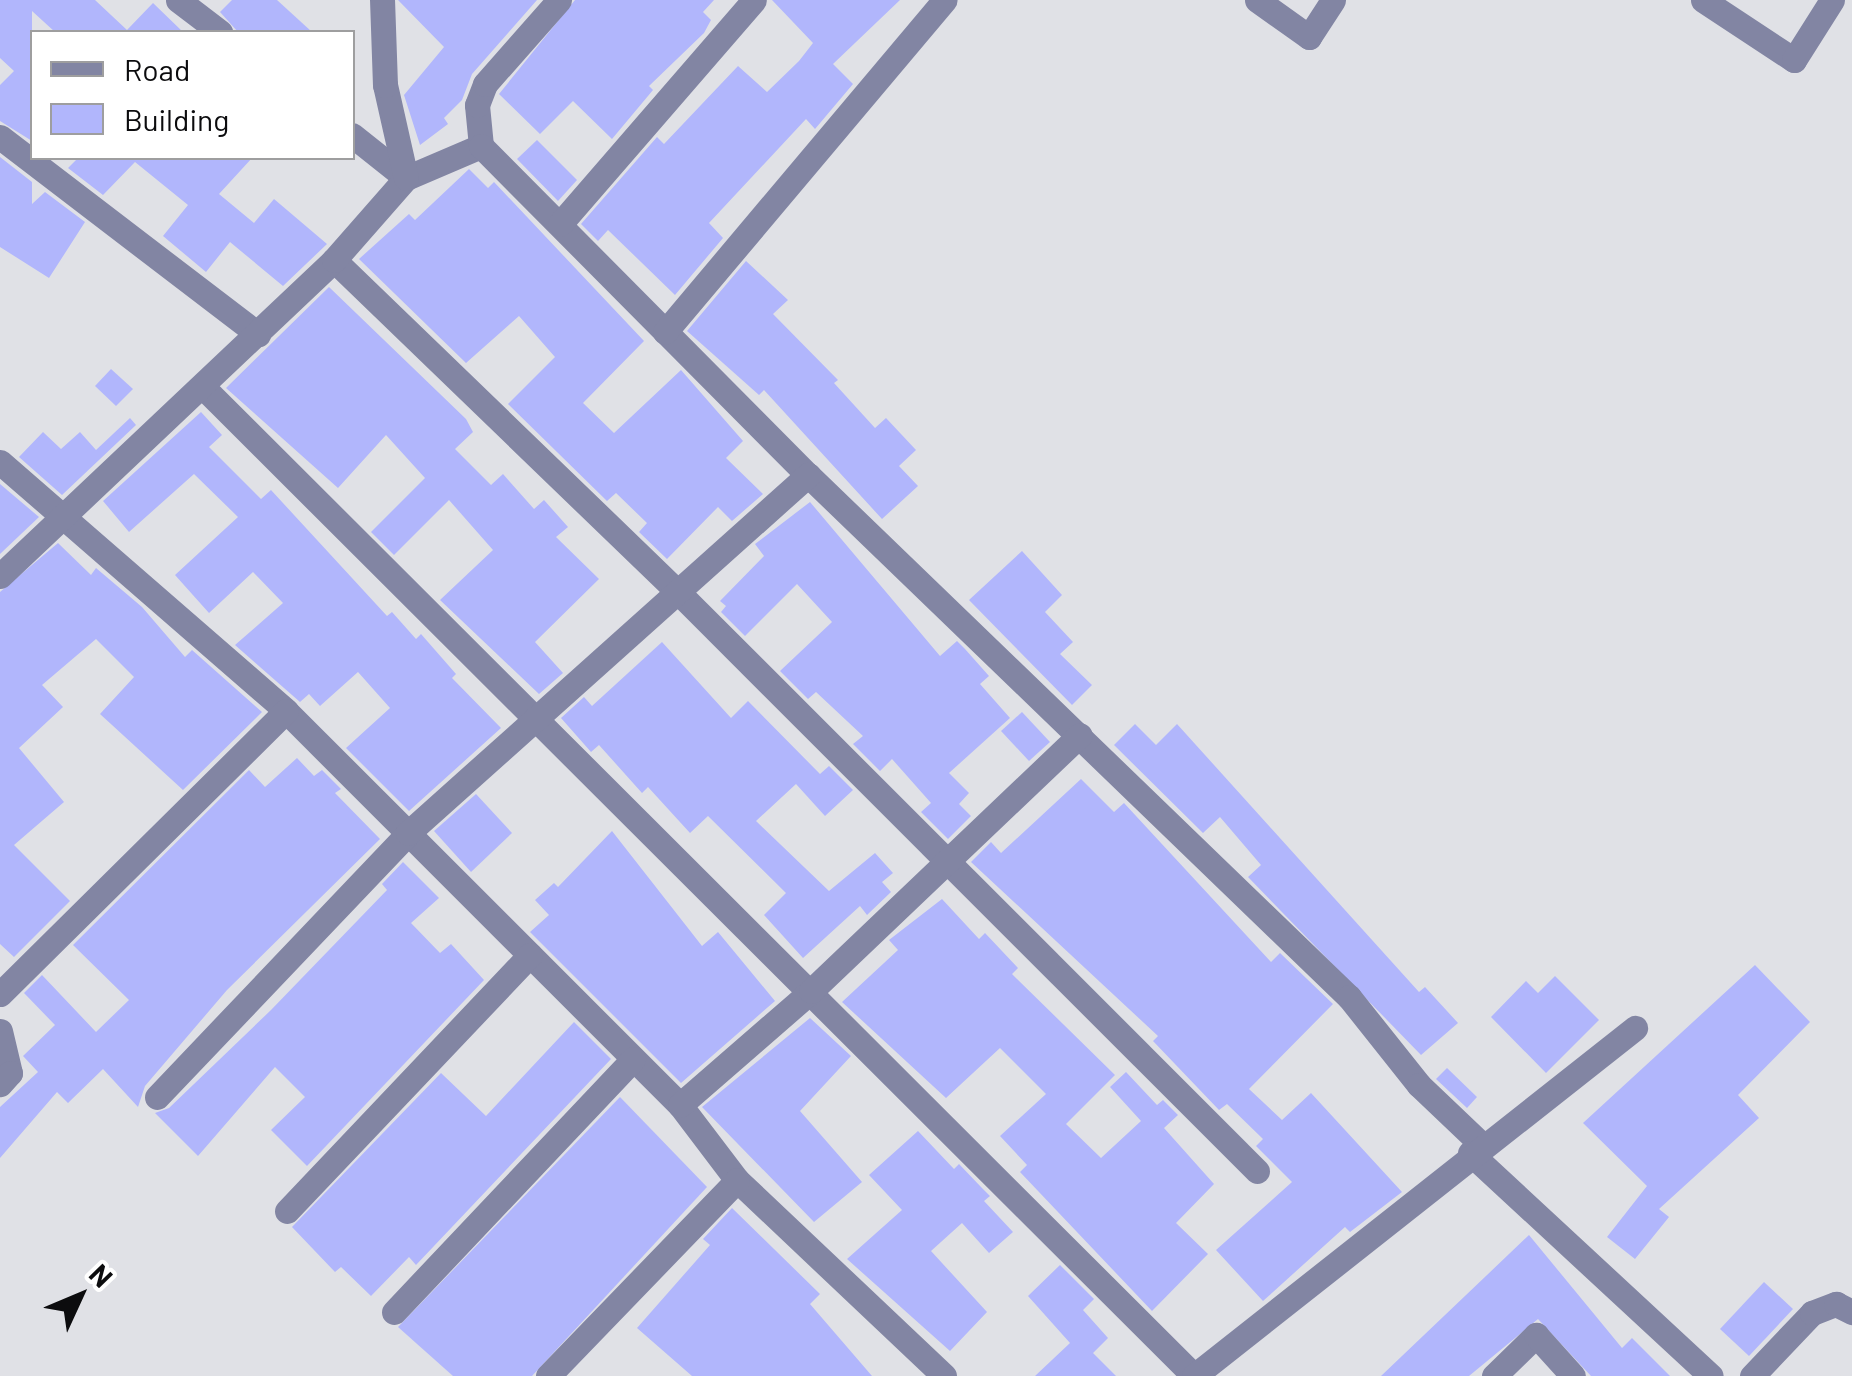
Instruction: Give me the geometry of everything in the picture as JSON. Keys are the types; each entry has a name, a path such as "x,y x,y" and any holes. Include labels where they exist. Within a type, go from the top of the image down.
{"street":[{"path":"178,0 217,30"},
{"path":"559,0 485,84 477,105 481,146 808,474 1349,996 1418,1085 1476,1149 1710,1376"},
{"path":"560,224 754,0"},
{"path":"665,332 944,0"},
{"path":"1256,0 1309,37 1333,0"},
{"path":"1702,0 1794,60 1832,0"},
{"path":"377,2 384,85 406,178"},
{"path":"0,137 30,160"},
{"path":"355,137 406,178"},
{"path":"0,576 68,518 334,260 406,178 481,146"},
{"path":"30,160 258,334"},
{"path":"334,260 680,594 1257,1171"},
{"path":"204,387 1194,1376 1476,1149 1635,1028"},
{"path":"0,462 286,712 680,1105 737,1180 944,1376"},
{"path":"157,1097 408,833 535,717 680,594 808,474"},
{"path":"0,994 286,712"},
{"path":"680,1105 811,991 1080,735"},
{"path":"287,1211 530,955"},
{"path":"0,1031 10,1073 0,1084"},
{"path":"394,1312 634,1060"},
{"path":"548,1376 737,1180"},
{"path":"1752,1376 1812,1313 1836,1304 1852,1312"},
{"path":"1494,1376 1536,1335 1573,1376"}],"building":[{"path":"0,0 95,0 127,30 53,30 32,11 30,140 0,121 0,85 14,71 0,58"},
{"path":"232,0 277,0 310,30 236,30 220,12"},
{"path":"398,0 537,0 472,74 462,100 444,118 448,124 420,145 404,95 444,47"},
{"path":"575,0 714,0 703,12 711,20 704,33 649,86 653,90 612,139 573,101 540,134 499,94"},
{"path":"772,0 900,0 833,64 853,84 815,129 806,119 709,223 723,238 675,295 608,230 598,241 581,224 657,137 664,144 738,66 767,92 799,61 813,43"},
{"path":"153,3 181,30 127,30"},
{"path":"537,140 577,180 558,201 517,159"},
{"path":"0,157 32,182 32,204 45,192 85,222 49,278 0,247"},
{"path":"76,160 250,160 219,194 254,223 274,199 327,244 283,286 230,242 206,272 163,236 188,205 135,162 103,195 68,168"},
{"path":"469,169 488,188 494,182 644,341 583,403 614,433 681,370 743,441 726,458 763,494 732,521 718,507 667,559 639,532 647,523 616,493 607,501 508,404 555,357 519,316 466,363 359,259 409,214 415,220"},
{"path":"746,261 788,300 773,314 838,380 834,383 875,428 886,418 916,450 899,466 918,486 882,519 764,390 759,395 687,331"},
{"path":"329,287 466,419 473,432 455,449 491,485 503,474 534,509 544,500 568,527 556,537 599,579 535,642 563,673 539,694 440,600 493,550 449,500 394,555 371,532 425,478 386,435 338,488 226,388"},
{"path":"111,369 133,389 116,406 95,386"},
{"path":"201,412 222,435 209,447 261,499 271,490 387,616 392,612 416,639 421,634 456,674 452,678 501,728 409,811 346,748 390,708 358,672 320,706 309,694 300,702 235,645 283,603 253,572 209,613 175,575 238,517 194,474 129,532 103,501"},
{"path":"130,418 136,425 62,495 19,457 43,432 61,449 80,432 96,450"},
{"path":"0,484 39,517 0,554"},
{"path":"810,502 940,656 957,641 965,649 989,676 980,684 1010,718 949,773 969,793 959,804 971,816 948,839 921,812 931,803 892,759 880,771 853,744 863,736 816,692 808,699 780,671 832,622 797,584 745,636 721,612 726,606 720,601 764,556 755,544"},
{"path":"58,543 91,575 96,568 142,607 185,657 192,650 262,712 183,790 100,714 134,677 96,639 42,685 63,707 19,748 64,802 14,845 70,901 14,957 0,944 0,592"},
{"path":"1022,551 1062,595 1045,612 1073,642 1060,654 1092,685 1072,705 969,600"},
{"path":"662,642 731,718 748,701 820,774 829,766 853,790 825,816 796,784 756,821 829,891 875,853 893,873 882,882 891,892 867,915 860,906 803,958 764,915 786,893 708,816 690,833 648,787 642,793 599,745 591,752 561,718 584,697 592,706"},
{"path":"1022,712 1050,742 1029,761 1001,731"},
{"path":"1135,724 1156,745 1177,724 1419,992 1425,987 1458,1023 1421,1055 1248,877 1261,865 1220,817 1203,833 1114,745"},
{"path":"297,758 314,776 322,770 341,789 335,793 380,839 227,990 145,1086 138,1107 103,1069 68,1103 57,1092 0,1158 0,1107 38,1072 23,1056 55,1025 24,993 42,975 96,1032 129,1000 73,945 249,770 265,787"},
{"path":"1081,779 1114,812 1124,803 1271,962 1280,953 1333,1004 1249,1089 1282,1120 1311,1093 1402,1192 1350,1232 1345,1227 1263,1301 1216,1250 1292,1182 1256,1146 1263,1139 1227,1104 1219,1110 1153,1041 1158,1036 971,862 991,842 1001,853"},
{"path":"476,794 512,833 471,872 434,831"},
{"path":"612,831 702,946 718,932 775,1001 681,1083 530,932 549,915 535,900 554,883 558,887"},
{"path":"403,862 439,898 411,923 440,953 451,944 484,980 307,1166 271,1130 305,1097 275,1067 198,1156 155,1113 169,1108 271,1010 387,890 382,884"},
{"path":"942,899 979,939 985,933 1018,968 1012,974 1115,1075 1066,1124 1101,1158 1141,1121 1110,1087 1126,1072 1157,1105 1163,1100 1178,1115 1164,1128 1214,1184 1176,1223 1208,1254 1152,1311 1020,1172 1027,1165 1000,1136 1046,1094 1000,1048 946,1098 842,1002 898,950 889,940"},
{"path":"1755,965 1810,1022 1738,1095 1759,1118 1659,1209 1669,1217 1635,1259 1607,1237 1647,1186 1583,1123"},
{"path":"1555,976 1599,1020 1546,1073 1491,1017 1526,981 1538,993"},
{"path":"810,1018 851,1056 800,1111 862,1182 814,1222 702,1107"},
{"path":"574,1022 611,1059 416,1265 409,1257 371,1296 341,1267 335,1272 292,1227 441,1073 486,1116"},
{"path":"1447,1068 1477,1097 1467,1108 1436,1079"},
{"path":"620,1097 707,1187 532,1376 453,1376 398,1327"},
{"path":"918,1131 954,1169 959,1164 990,1196 984,1201 1013,1232 989,1253 962,1223 931,1251 987,1312 950,1351 847,1259 902,1210 869,1175"},
{"path":"732,1208 820,1294 810,1304 872,1376 692,1376 637,1328 710,1245 703,1239"},
{"path":"1529,1235 1622,1348 1632,1338 1670,1376 1591,1376 1538,1319 1469,1376 1381,1376"},
{"path":"1060,1265 1094,1299 1083,1310 1108,1338 1093,1353 1116,1376 1035,1376 1070,1343 1028,1296"},
{"path":"1764,1282 1793,1309 1749,1356 1720,1329"}]}
